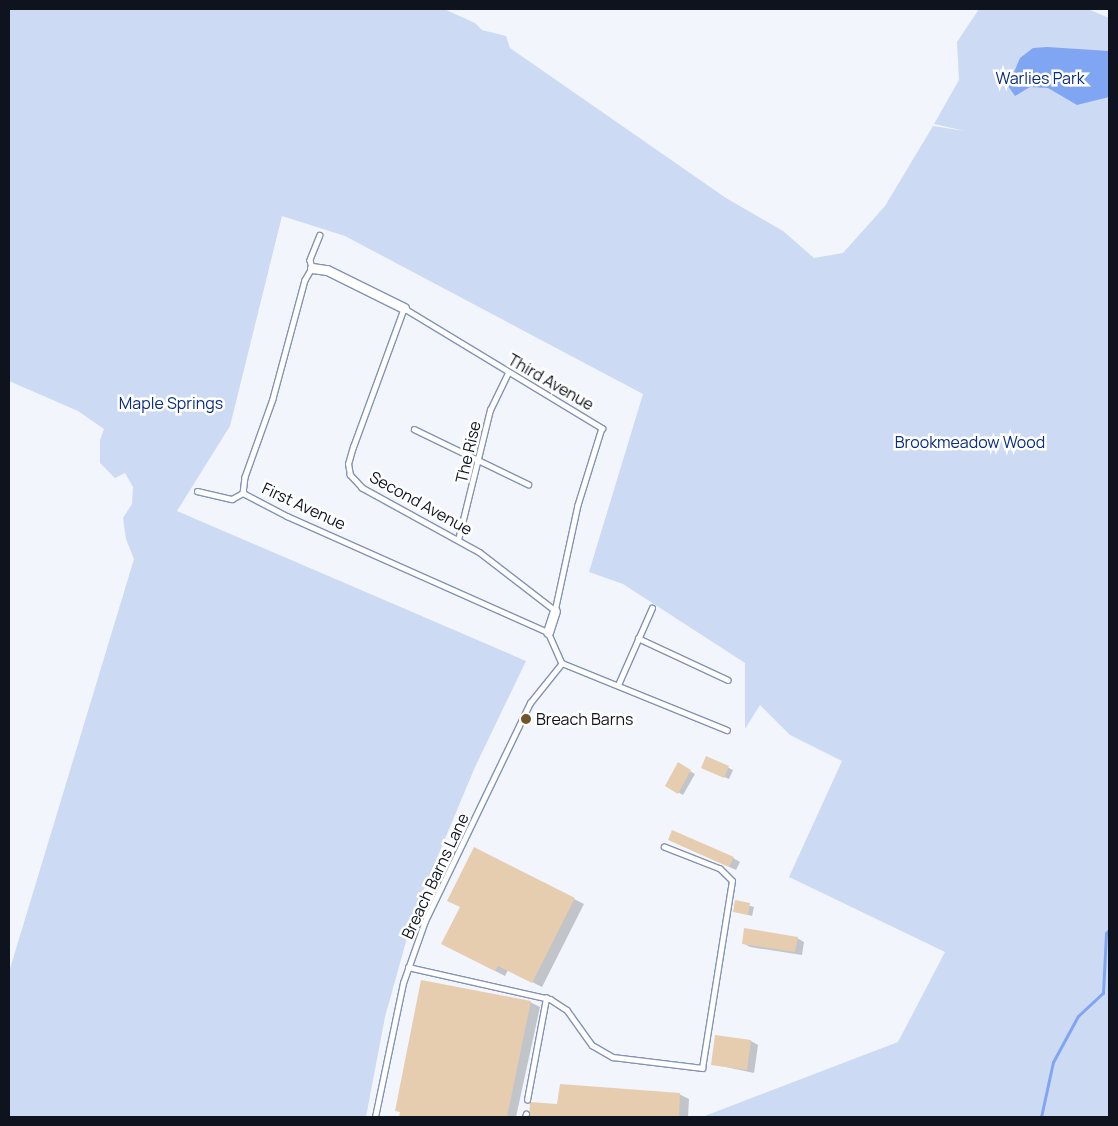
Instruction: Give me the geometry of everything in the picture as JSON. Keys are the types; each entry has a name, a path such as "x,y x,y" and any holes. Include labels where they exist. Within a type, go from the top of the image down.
{"street":[{"path":"312,268 327,270 404,308"},
{"path":"548,632 555,611"}],"lane":[{"name":"First Avenue","path":"320,235 310,260 312,268 305,280 273,399 245,477 244,492 254,500 548,632"},
{"name":"Third Avenue","path":"404,308 508,373 602,428 578,505 555,611"},
{"name":"Second Avenue","path":"404,308 353,447 348,469 362,488 458,540 555,611"},
{"name":"The Rise","path":"458,540 480,459 490,410 508,373"},
{"path":"414,428 528,484"},
{"path":"197,492 232,498 244,492"},
{"path":"618,685 652,608"},
{"path":"548,632 562,663 728,730"},
{"path":"638,638 728,680"},
{"name":"Breach Barns Lane","path":"375,1117 408,967 425,921 530,703 562,663"},
{"path":"408,967 546,998 567,1010 592,1045 613,1057 702,1068 732,880 720,868 664,847"},
{"path":"527,1100 546,998"}],"green space":[{"path":"9,9 444,9 475,23 482,30 506,36 510,48 726,198 783,231 814,258 843,253 885,206 933,126 965,131 934,124 959,80 957,42 979,9 1088,9 1109,18 1109,1117 702,1117 898,1042 945,952 789,877 842,761 790,735 760,705 745,729 745,663 623,584 589,572 643,394 345,236 282,216 230,426 177,511 526,661 475,767 414,913 385,1017 366,1117 9,1117 9,972 134,559 126,539 123,518 132,504 133,487 125,473 115,478 100,463 100,440 104,429 78,411 9,381"}],"water":[{"path":"1047,47 1109,51 1109,97 1077,105 1048,88 1030,87 1015,96 1008,86 1020,58 1033,48"}],"building":[{"path":"706,756 729,766 724,778 701,768"},
{"path":"678,762 691,770 678,794 665,786"},
{"path":"672,830 734,857 729,867 668,840"},
{"path":"474,847 575,898 532,983 498,966 495,971 441,944 460,907 447,901"},
{"path":"735,900 750,903 748,915 733,912"},
{"path":"744,928 798,937 795,952 742,944"},
{"path":"421,980 531,1001 507,1117 399,1117 400,1112 395,1111"},
{"path":"715,1035 751,1040 747,1070 711,1065"},
{"path":"560,1084 680,1093 679,1117 529,1117 530,1102 557,1104"}],"waterway":[{"path":"1041,1117 1053,1062 1078,1016 1103,993 1106,933 1109,930"}],"place":[{"name":"Breach Barns","path":"526,719"}],"park label":[{"name":"Warlies Park","path":"1040,78"},
{"name":"Maple Springs","path":"171,403"},
{"name":"Brookmeadow Wood","path":"970,442"}]}
